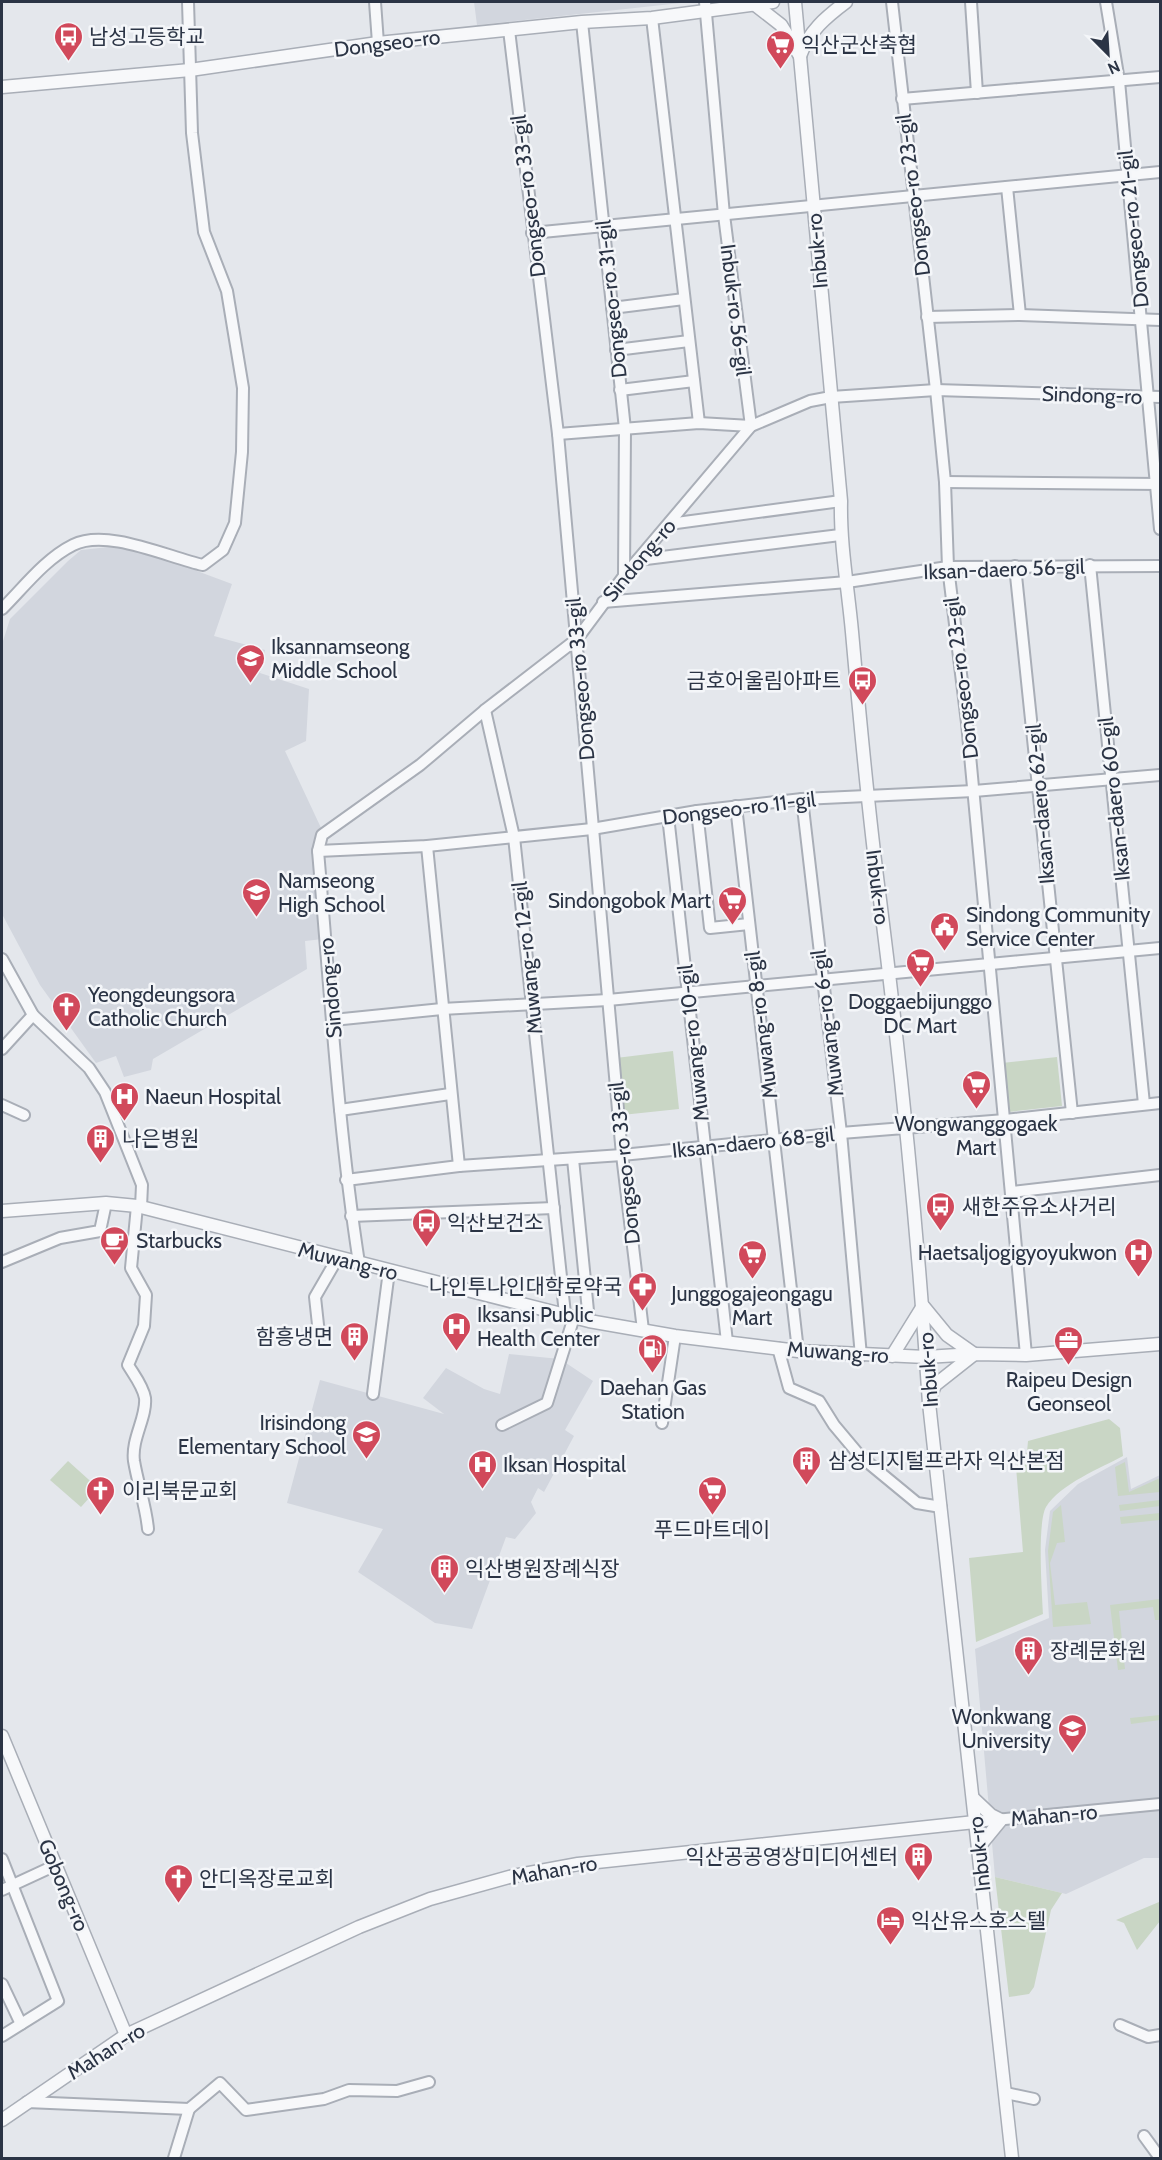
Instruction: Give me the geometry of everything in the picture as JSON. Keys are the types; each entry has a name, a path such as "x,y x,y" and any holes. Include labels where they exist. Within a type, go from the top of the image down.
{"street":[{"path":"2,609 41,569 74,544 107,539 203,565 223,550 235,523 242,452 243,388 227,291 204,232 192,133 188,2"},
{"path":"375,2 378,43"},
{"name":"Dongseo-ro","path":"2,87 190,69 378,43 582,22 652,18 705,7 773,2"},
{"name":"Inbuk-ro","path":"795,2 841,501 840,536 848,582 867,797 890,975 923,1306 929,1403 1012,2158"},
{"path":"800,56 806,39 825,18 846,2"},
{"name":"Dongseo-ro 23-gil","path":"892,2 936,390 945,482 948,567 974,790 1026,1355"},
{"path":"971,2 977,93"},
{"name":"Dongseo-ro 21-gil","path":"1106,2 1119,81 1142,320 1155,397 1161,529"},
{"path":"756,3 781,25 800,56"},
{"name":"Inbuk-ro 56-gil","path":"705,7 724,215 751,426"},
{"path":"652,18 699,423"},
{"name":"Dongseo-ro 31-gil","path":"582,22 625,429 624,576"},
{"name":"Dongseo-ro 33-gil","path":"509,30 558,434 622,1155 643,1329"},
{"path":"902,99 1161,77"},
{"path":"532,233 1161,172"},
{"path":"1007,187 1020,315"},
{"path":"612,308 684,299"},
{"path":"927,318 1020,315 1161,320"},
{"path":"616,350 689,341"},
{"path":"620,390 694,381"},
{"name":"Sindong-ro","path":"359,1263 346,1180 318,851 322,835 420,765 485,710 577,639 624,576 751,426 810,401 831,397 936,390 1155,397"},
{"path":"558,434 699,423 751,426"},
{"path":"945,482 1160,484"},
{"path":"669,524 841,501"},
{"path":"638,560 840,536"},
{"name":"Iksan-daero 60-gil","path":"1090,565 1144,1104"},
{"name":"Iksan-daero 62-gil","path":"1015,566 1040,785 1054,960 1072,1113"},
{"name":"Iksan-daero 56-gil","path":"848,582 948,567 1161,566"},
{"path":"603,602 848,582"},
{"name":"Muwang-ro 12-gil","path":"485,710 514,837 554,1208 570,1316"},
{"name":"Dongseo-ro 11-gil","path":"318,851 427,846 592,829 697,811 802,799 867,797 1161,776"},
{"name":"Muwang-ro 6-gil","path":"802,799 821,981 841,1133 861,1356"},
{"name":"Muwang-ro 8-gil","path":"736,806 798,1351"},
{"path":"697,811 710,928 749,924"},
{"name":"Muwang-ro 10-gil","path":"668,816 727,1342"},
{"path":"427,846 459,1166"},
{"path":"333,1020 533,1002 608,1000 991,966 1161,948"},
{"path":"2,959 33,1015 89,1068 105,1092 142,1185 131,1268 146,1295 144,1326 128,1365 140,1383 145,1399 134,1440 134,1460 147,1509 148,1529"},
{"path":"2,1049 33,1015"},
{"path":"340,1110 450,1094"},
{"name":"Iksan-daero 68-gil","path":"346,1180 459,1166 549,1161 841,1133 904,1130 1161,1102"},
{"path":"2,1105 24,1115"},
{"path":"573,1159 589,1321"},
{"path":"1012,1192 1161,1175"},
{"path":"2,1262 60,1238 100,1231 106,1203"},
{"name":"Muwang-ro","path":"2,1211 106,1203 140,1207 589,1321 798,1351 861,1356 926,1357 974,1354 1026,1355 1161,1344"},
{"path":"351,1216 554,1208"},
{"path":"319,1334 315,1297 337,1258"},
{"path":"373,1394 389,1271"},
{"path":"892,1356 923,1306 947,1335 974,1354 934,1385 929,1403"},
{"path":"502,1425 547,1403 570,1316"},
{"path":"662,1423 675,1335"},
{"path":"778,1348 789,1388 819,1401 834,1425 860,1455 917,1503 941,1507"},
{"name":"Gobong-ro","path":"2,1736 126,2035"},
{"path":"973,1798 1001,1820 978,1848"},
{"name":"Mahan-ro","path":"2,2120 126,2035 359,1927 430,1899 513,1876 578,1864 1161,1804"},
{"path":"2,1859 7,1887 58,2001 2,2036"},
{"path":"7,1887 56,1864"},
{"path":"2,1983 21,2024"},
{"path":"1120,2025 1148,2037 1161,2035"},
{"path":"174,2158 189,2109 220,2083 246,2110 324,2099 349,2090 397,2091 429,2082"},
{"path":"1006,2093 1034,2099"},
{"path":"27,2102 189,2109"},
{"path":"1144,2136 1160,2158"}],"shaded area":[{"path":"474,2 690,2 477,25"},
{"path":"127,545 232,584 214,636 265,650 260,673 309,689 306,741 285,751 322,830 323,939 305,941 307,969 153,1059 151,1070 124,1077 116,1056 96,1063 40,985 2,914 2,661 3,641 10,619 68,561 81,550"},
{"name":"Iksan Hospital","path":"509,1354 560,1359 593,1381 565,1430 574,1436 544,1492 538,1488 531,1502 536,1513 515,1539 506,1537 472,1629 435,1623 358,1572 383,1529 287,1503 320,1380 444,1414 423,1398 446,1368 484,1389 500,1394"},
{"name":"Wonkwang University","path":"1127,1457 1131,1489 1160,1475 1160,1858 1144,1858 1066,1894 995,1877 975,1649 1049,1618 1045,1550 1050,1511 1078,1484"}],"green space":[{"path":"673,1051 679,1109 622,1115 616,1058"},
{"path":"1057,1057 1062,1106 1008,1112 1002,1063"},
{"path":"1109,1419 1120,1428 1123,1456 1061,1491 1046,1507 1043,1515 1041,1575 1043,1614 976,1642 969,1558 1023,1552 1016,1467 1027,1452 1028,1441"},
{"path":"68,1461 98,1488 81,1507 50,1480"},
{"path":"1125,1462 1129,1492 1160,1478 1160,1492 1118,1496 1115,1467"},
{"path":"1160,1500 1160,1506 1120,1511 1119,1505"},
{"path":"1061,1505 1065,1542 1057,1543 1050,1563 1055,1605 1087,1602 1091,1624 1053,1627 1048,1551 1053,1512"},
{"path":"1160,1513 1160,1520 1121,1524 1120,1517"},
{"path":"1160,1599 1160,1620 1155,1620 1153,1607 1119,1611 1125,1669 1118,1670 1110,1605"},
{"path":"1160,1715 1160,1720 1131,1724 1130,1718"},
{"path":"995,1877 1062,1893 1051,1910 1034,1987 1029,1994 1009,1997"},
{"path":"1159,1902 1160,1921 1137,1950 1124,1923 1116,1920"}],"place":[{"name":"남성고등학교","path":"68,62"},
{"name":"익산군산축협","path":"780,70"},
{"name":"Iksannamseong Middle School","path":"250,684"},
{"name":"금호어울림아파트","path":"862,706"},
{"name":"Namseong High School","path":"257,918"},
{"name":"Sindongobok Mart","path":"732,926"},
{"name":"Sindong Community Service Center","path":"945,952"},
{"name":"Doggaebijunggo DC Mart","path":"920,988"},
{"name":"Yeongdeungsora Catholic Church","path":"67,1032"},
{"name":"Wongwanggogaek Mart","path":"976,1110"},
{"name":"Naeun Hospital","path":"124,1122"},
{"name":"나은병원","path":"101,1164"},
{"name":"새한주유소사거리","path":"941,1232"},
{"name":"익산보건소","path":"426,1248"},
{"name":"Starbucks","path":"115,1266"},
{"name":"Haetsaljogigyoyukwon","path":"1138,1278"},
{"name":"Junggogajeongagu Mart","path":"752,1280"},
{"name":"나인투나인대학로약국","path":"643,1312"},
{"name":"Iksansi Public Health Center","path":"456,1352"},
{"name":"함흥냉면","path":"354,1362"},
{"name":"Raipeu Design Geonseol","path":"1069,1366"},
{"name":"Daehan Gas Station","path":"653,1374"},
{"name":"Irisindong Elementary School","path":"367,1460"},
{"name":"삼성디지털프라자 익산본점","path":"807,1486"},
{"name":"Iksan Hospital","path":"482,1490"},
{"name":"이리북문교회","path":"101,1516"},
{"name":"푸드마트데이","path":"712,1516"},
{"name":"익산병원장례식장","path":"444,1594"},
{"name":"장례문화원","path":"1029,1676"},
{"name":"Wonkwang University","path":"1072,1754"},
{"name":"익산공공영상미디어센터","path":"919,1882"},
{"name":"안디옥장로교회","path":"178,1904"},
{"name":"익산유스호스텔","path":"890,1946"}]}
